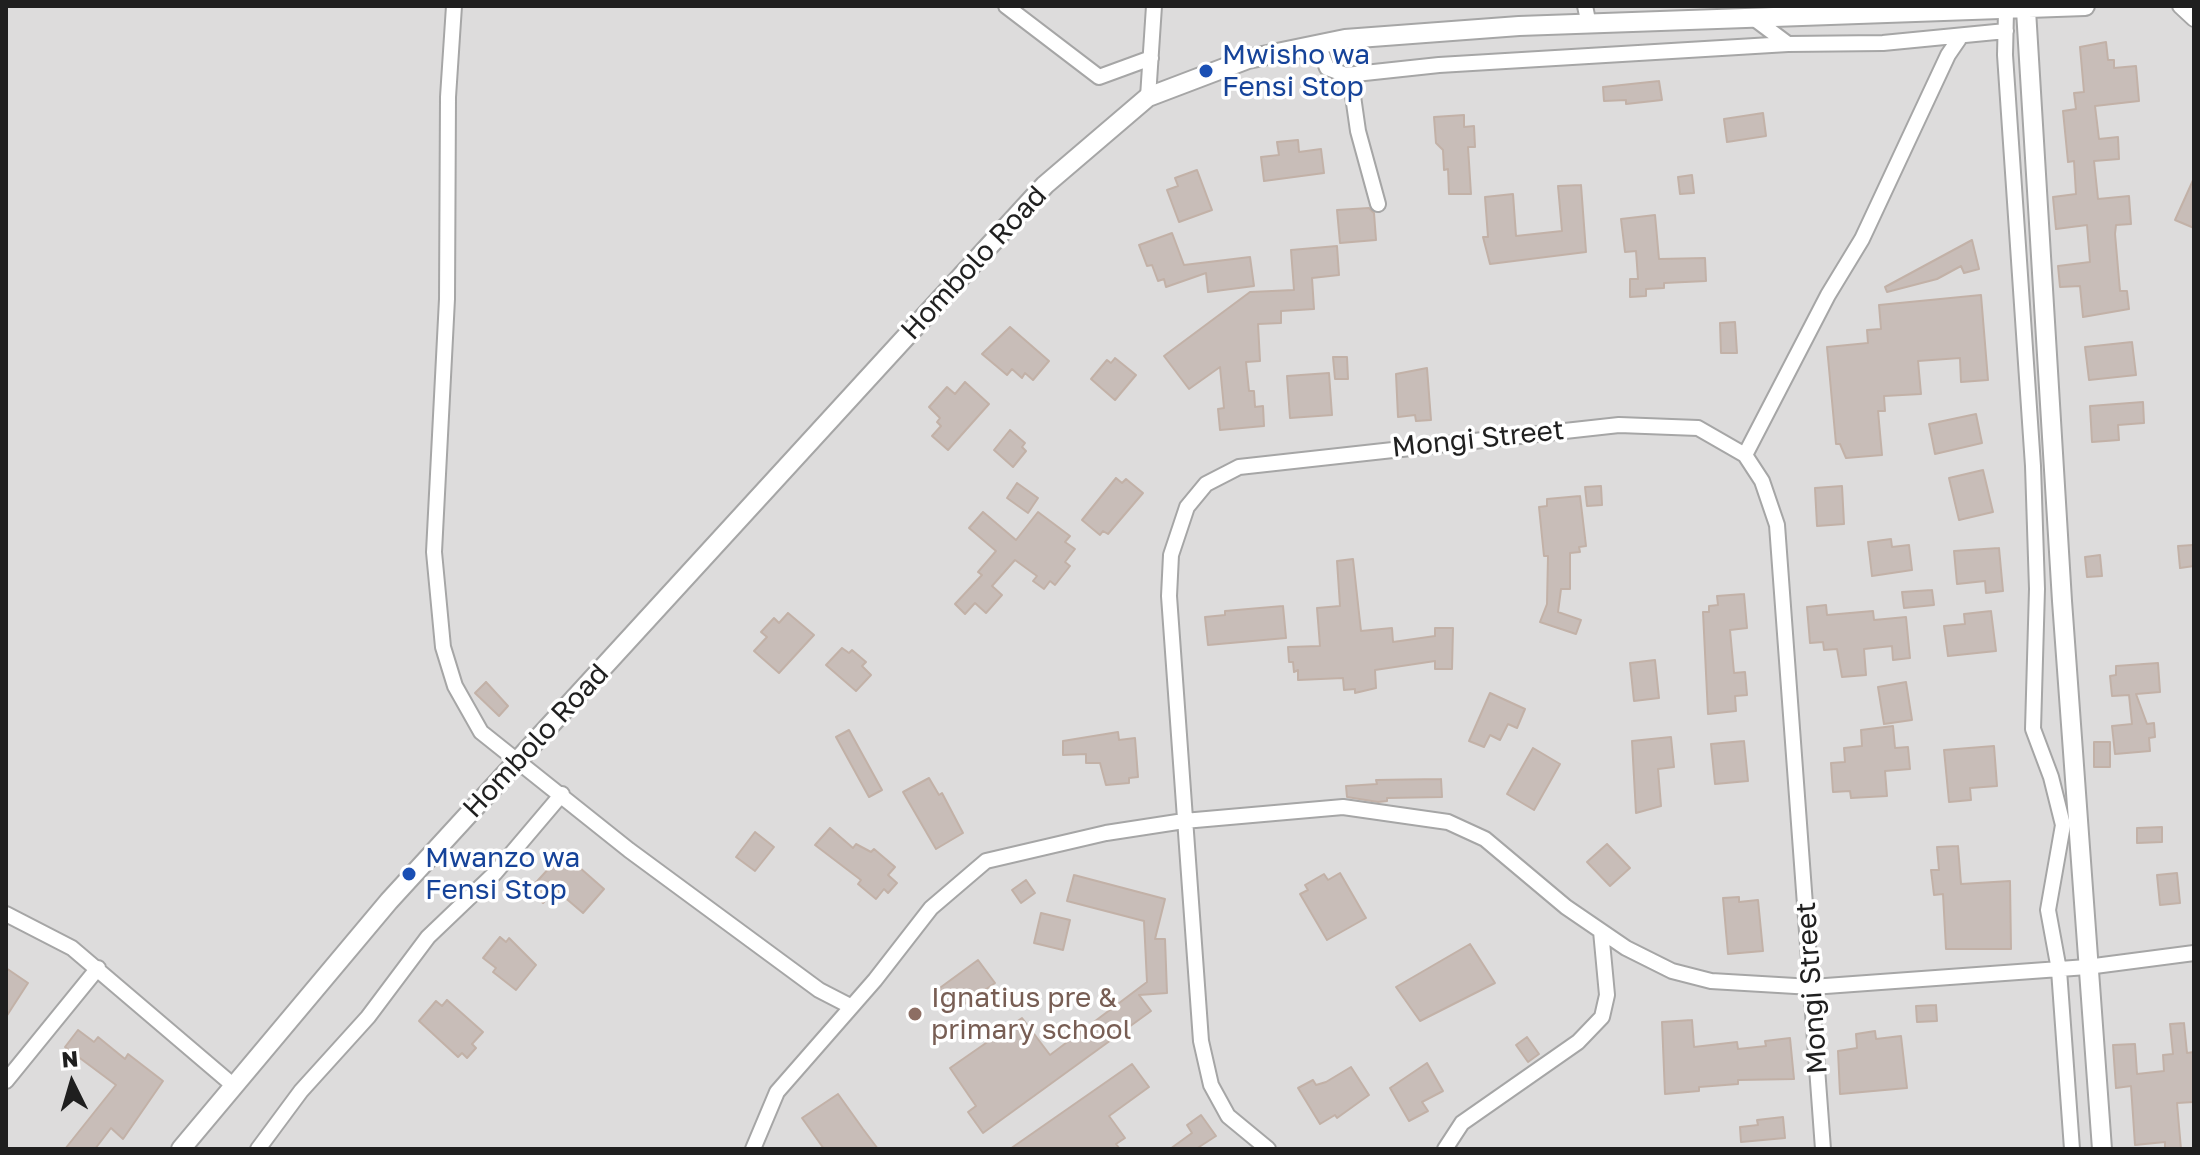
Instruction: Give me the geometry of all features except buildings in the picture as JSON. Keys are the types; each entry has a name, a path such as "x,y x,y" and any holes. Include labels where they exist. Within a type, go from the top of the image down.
{"street":[{"path":"454,6 448,97 447,299 434,552 443,647 455,686 481,732 518,762 642,860 819,990 850,1006"},
{"path":"1006,6 1099,77 1151,58"},
{"path":"1148,97 1154,6"},
{"path":"1585,6 1589,25"},
{"name":"Hombolo Road","path":"181,1149 389,901 1045,185 1148,97 1248,59 1318,44 1446,30 1756,20 1907,10 2006,11 2085,6"},
{"path":"2180,6 2194,19"},
{"path":"2025,8 2087,967 2102,1149"},
{"path":"2006,11 2037,589 2032,719 2063,825 2048,910 2059,970 2072,1149"},
{"path":"1756,20 1788,44"},
{"path":"1318,44 1327,68 1350,75 1439,65 1788,44 1883,43 2006,31"},
{"path":"1745,455 1828,295 1862,239 1948,55 1961,36"},
{"path":"1350,75 1358,131 1378,204"},
{"name":"Mongi Street","path":"1268,1149 1228,1116 1211,1085 1201,1041 1169,596 1171,555 1187,507 1206,484 1239,467 1619,425 1698,428 1745,455 1762,481 1777,525 1823,1149"},
{"path":"258,1149 301,1091 368,1017 428,937 495,873 562,794"},
{"path":"753,1149 777,1092 931,908 986,861 1106,833 1184,821 1343,807 1448,822 1485,839 1601,931 1672,971 1698,978 1812,987 2059,970 2194,953"},
{"path":"6,914 72,948 234,1086"},
{"path":"1445,1149 1462,1123 1578,1042 1602,1017 1607,995 1601,931"},
{"path":"6,1081 98,968"}],"shaded area":[{"path":"6,6 2194,6 2194,1149 6,1149"}],"place":[{"name":"Mwisho wa Fensi Stop","path":"1206,71"},
{"name":"Mwanzo wa Fensi Stop","path":"409,874"},
{"name":"Ignatius pre & primary school","path":"915,1014"}]}
